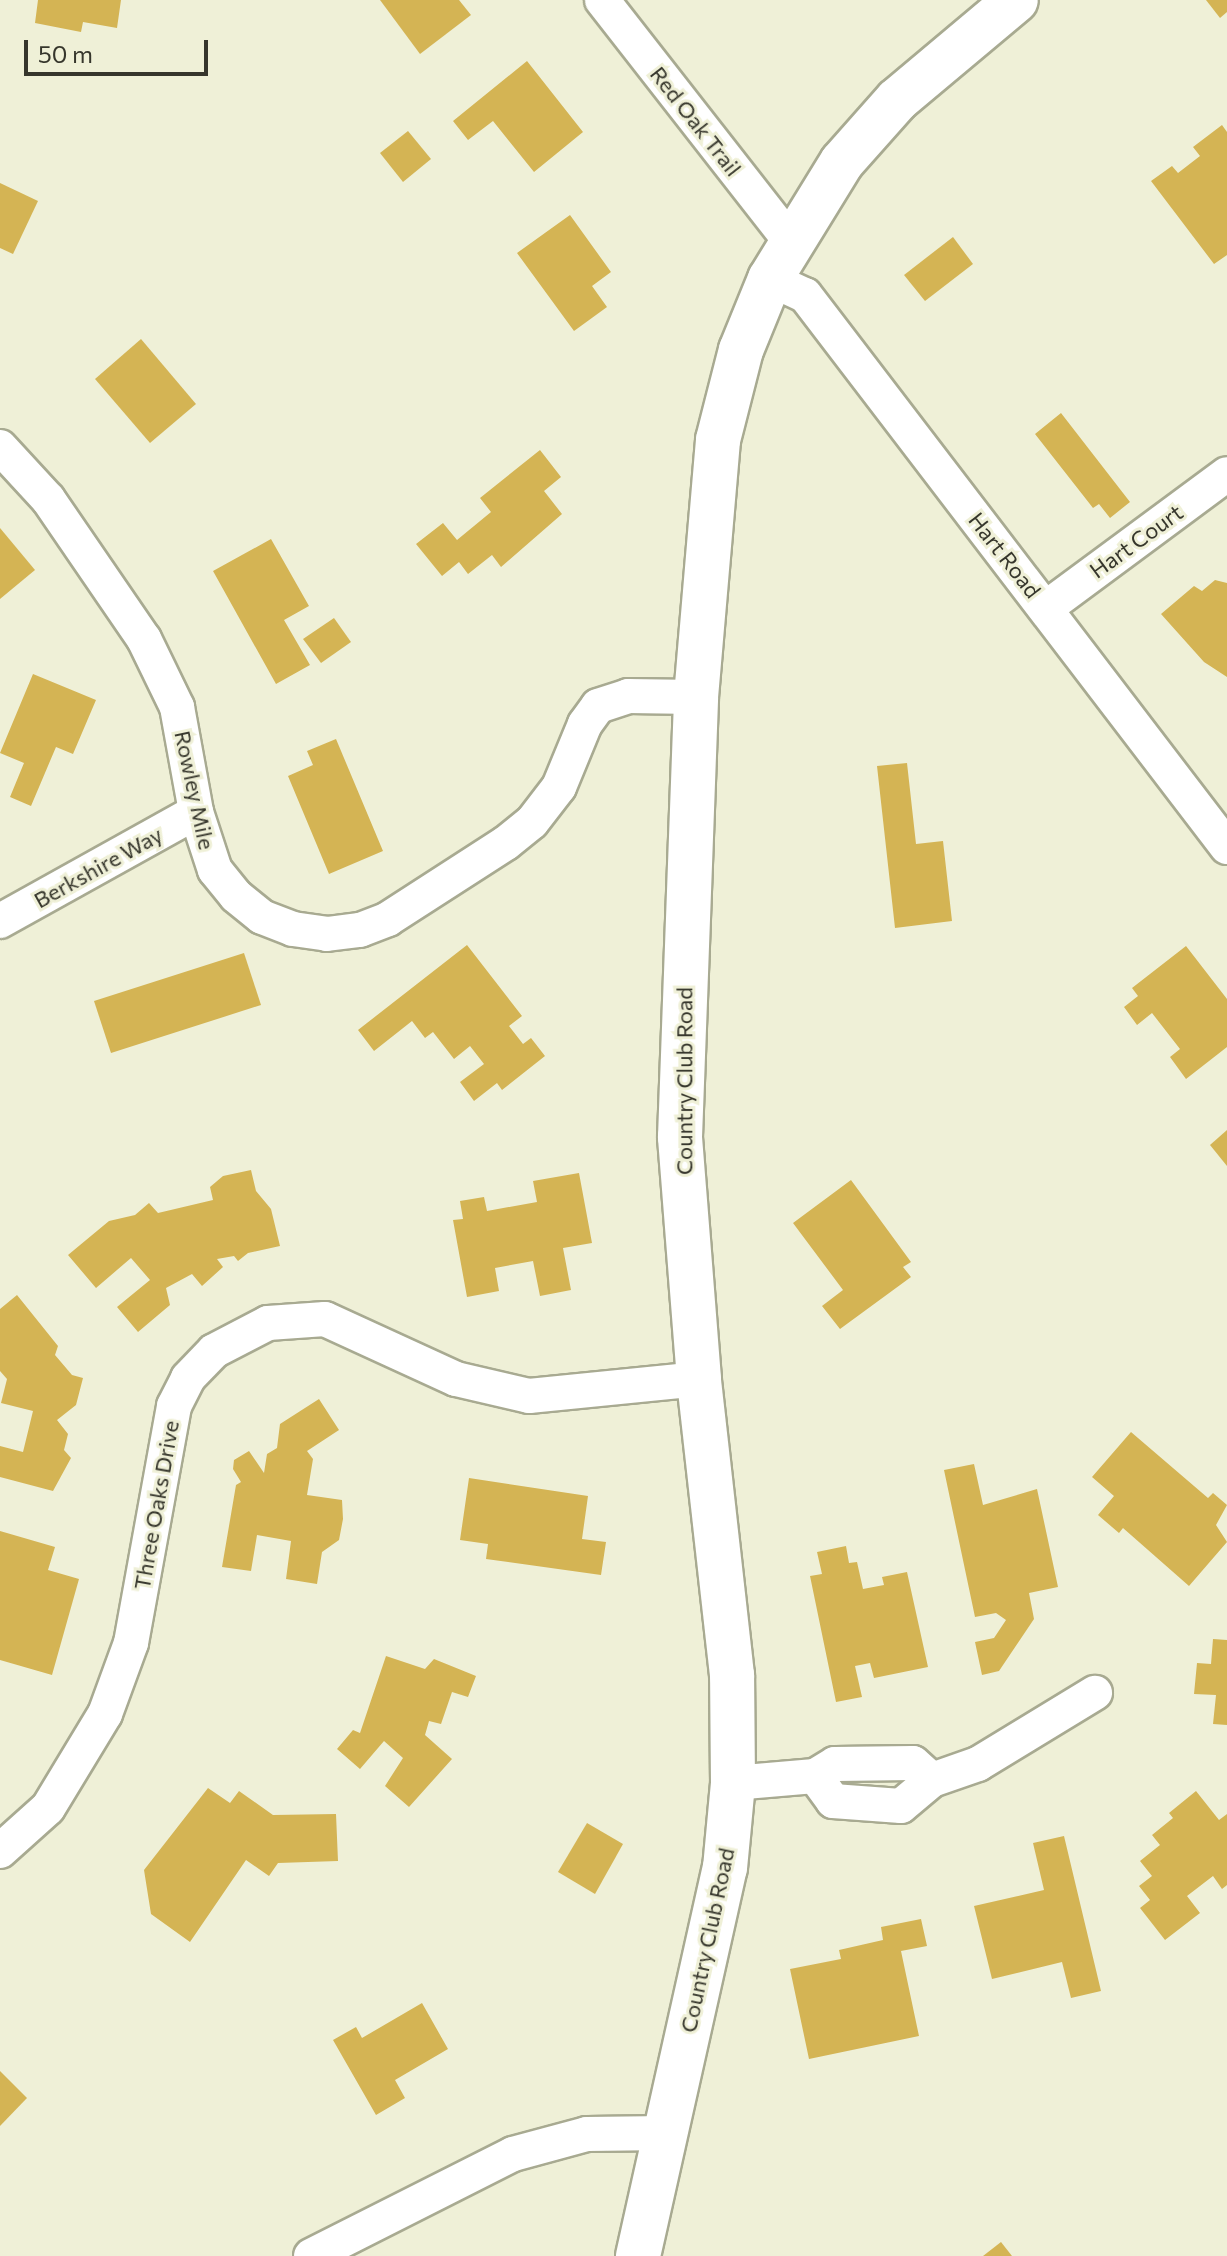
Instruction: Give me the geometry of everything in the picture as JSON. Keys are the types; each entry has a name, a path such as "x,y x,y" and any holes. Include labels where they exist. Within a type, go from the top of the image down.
{"main road":[{"name":"Country Club Road","path":"638,2256 725,1868 733,1783 732,1675 699,1379 680,1137 696,697 718,440 741,350 770,279 790,241 842,162 897,100 1016,0"}],"street":[{"name":"Red Oak Trail","path":"602,0 790,241"},
{"name":"Hart Road","path":"770,279 805,295 1227,847"},
{"name":"Rowley Mile","path":"0,447 48,499 144,639 177,707 196,812 215,870 236,896 262,917 304,931 360,930 388,919 532,822 559,787 585,724 598,706 628,696 696,697"},
{"name":"Hart Court","path":"1046,608 1227,474"},
{"name":"Berkshire Way","path":"0,921 196,812"},
{"name":"Three Oaks Drive","path":"0,1851 48,1808 105,1714 131,1643 174,1406 188,1378 214,1351 268,1323 325,1319 456,1379 529,1396 699,1379"},
{"path":"733,1783 815,1776 833,1801 901,1806 932,1780 978,1764 1095,1693"},
{"path":"311,2256 513,2154 587,2134 666,2133"}],"building":[{"path":"38,0 121,0 117,28 83,22 81,32 35,23"},
{"path":"380,0 459,0 471,15 420,54"},
{"path":"1206,0 1227,0 1227,12 1220,18"},
{"path":"527,61 583,132 534,172 493,121 468,140 453,121"},
{"path":"1222,125 1227,132 1227,255 1214,264 1151,181 1172,166 1178,173 1200,156 1193,147"},
{"path":"408,131 431,159 403,182 380,153"},
{"path":"0,183 38,201 13,254 0,248"},
{"path":"570,215 611,272 592,286 607,307 574,331 517,253"},
{"path":"953,237 973,264 925,301 904,275"},
{"path":"141,339 196,404 150,443 95,379"},
{"path":"1061,413 1130,502 1110,518 1099,504 1093,508 1035,434"},
{"path":"540,450 561,477 544,491 562,514 501,567 492,555 468,574 459,562 442,576 416,544 443,523 457,540 491,512 480,498"},
{"path":"0,528 35,570 0,599"},
{"path":"271,539 309,606 284,620 310,665 276,684 213,571"},
{"path":"1215,580 1227,583 1227,677 1204,662 1161,614 1194,586 1202,591"},
{"path":"334,618 351,642 321,663 303,639"},
{"path":"33,674 96,700 73,754 56,747 31,806 10,797 24,763 0,753"},
{"path":"336,739 383,851 329,874 288,776 313,765 307,751"},
{"path":"907,763 916,844 943,841 952,921 895,928 877,766"},
{"path":"467,945 522,1016 509,1026 523,1044 531,1038 545,1056 502,1090 497,1083 474,1101 460,1082 484,1064 470,1046 454,1059 433,1032 425,1038 412,1021 374,1051 358,1030"},
{"path":"1186,946 1227,999 1227,1047 1186,1079 1170,1057 1180,1049 1152,1013 1137,1025 1124,1007 1138,996 1132,988"},
{"path":"244,953 261,1005 111,1053 94,1001"},
{"path":"1227,1130 1227,1166 1210,1145"},
{"path":"251,1170 256,1191 271,1209 280,1246 248,1253 238,1261 234,1256 217,1259 223,1267 202,1286 192,1274 166,1288 170,1305 138,1332 117,1307 150,1280 131,1258 96,1288 68,1255 109,1221 135,1215 149,1203 158,1213 213,1200 210,1187 223,1176"},
{"path":"579,1173 592,1243 563,1248 571,1290 540,1296 533,1261 495,1268 499,1291 467,1297 453,1220 463,1219 460,1201 484,1197 487,1211 537,1202 533,1181"},
{"path":"851,1180 911,1262 903,1267 911,1277 840,1329 822,1306 843,1290 793,1223"},
{"path":"17,1295 58,1346 55,1355 72,1375 83,1378 76,1405 57,1420 68,1434 64,1450 71,1458 53,1491 0,1477 0,1446 23,1452 33,1411 1,1403 7,1379 0,1371 0,1309"},
{"path":"319,1399 339,1430 307,1451 313,1459 307,1495 342,1500 343,1519 339,1540 322,1552 317,1584 286,1579 291,1541 257,1535 251,1571 222,1567 236,1485 241,1482 233,1469 234,1460 249,1451 264,1473 267,1454 277,1448 280,1424"},
{"path":"1131,1432 1208,1498 1213,1493 1227,1505 1216,1525 1227,1542 1189,1586 1123,1528 1119,1533 1098,1515 1114,1496 1092,1477"},
{"path":"974,1464 983,1505 1037,1489 1058,1587 1029,1593 1034,1619 999,1671 982,1675 975,1642 994,1638 1006,1620 996,1613 975,1617 944,1470"},
{"path":"469,1478 588,1496 582,1539 606,1542 601,1575 486,1559 488,1544 460,1540"},
{"path":"0,1531 55,1547 48,1570 79,1579 52,1675 0,1660"},
{"path":"846,1546 849,1563 857,1562 863,1589 884,1585 882,1577 907,1572 928,1667 874,1678 870,1663 855,1666 862,1697 836,1702 810,1576 822,1574 817,1552"},
{"path":"1213,1639 1227,1640 1227,1725 1213,1724 1216,1695 1194,1694 1197,1663 1211,1664"},
{"path":"386,1656 425,1669 434,1659 476,1676 468,1697 452,1692 441,1724 429,1721 425,1735 452,1759 409,1807 385,1786 403,1758 384,1741 360,1769 337,1749 353,1730 360,1733"},
{"path":"208,1788 230,1803 239,1791 273,1815 336,1814 338,1861 278,1863 269,1876 246,1860 190,1942 151,1914 144,1870"},
{"path":"1196,1791 1219,1820 1227,1814 1227,1885 1222,1889 1213,1876 1187,1896 1200,1913 1165,1940 1140,1908 1150,1900 1139,1886 1152,1876 1140,1861 1160,1845 1152,1835 1173,1818 1169,1813"},
{"path":"587,1823 623,1844 595,1894 558,1872"},
{"path":"1064,1836 1101,1991 1071,1998 1062,1962 992,1979 974,1906 1044,1890 1033,1843"},
{"path":"921,1919 927,1946 901,1951 919,2036 809,2059 790,1969 841,1959 839,1950 883,1940 881,1927"},
{"path":"422,2003 448,2049 395,2080 405,2098 376,2115 333,2040 356,2027 362,2038"},
{"path":"0,2071 27,2098 0,2126"},
{"path":"1001,2242 1012,2256 983,2256"}]}
